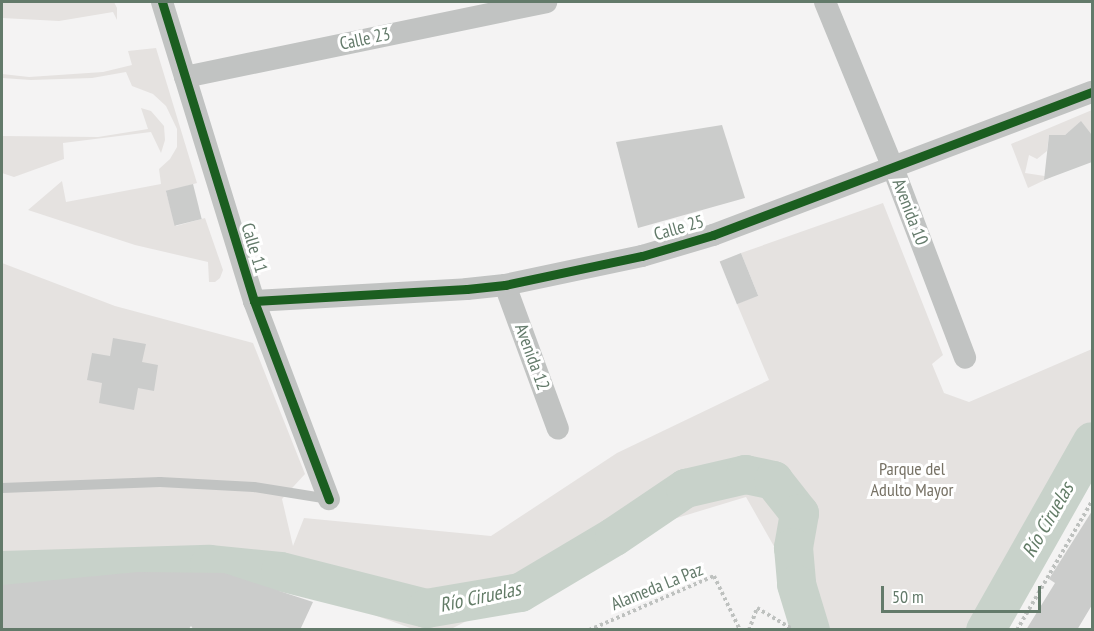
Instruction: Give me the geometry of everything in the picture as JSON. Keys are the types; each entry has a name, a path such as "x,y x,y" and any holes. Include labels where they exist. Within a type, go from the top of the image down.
{"street":[{"name":"Calle 11","path":"162,2 254,301 329,499"},
{"name":"Calle 23","path":"185,77 546,2"},
{"name":"Avenida 10","path":"825,2 893,168 965,357"},
{"name":"Calle 25","path":"254,301 430,293 506,285 642,256 713,236 1092,92"},
{"name":"Avenida 12","path":"506,285 558,429"}],"lane":[{"path":"2,488 160,482 254,487 329,499"}],"path":[{"path":"1017,630 1092,501"},
{"path":"749,630 757,608 794,630"}],"green space":[{"path":"2,2 114,2 117,8 117,20 113,12 59,21 2,18"},
{"path":"156,48 197,183 166,192 176,226 205,218 223,270 220,278 215,282 209,282 208,262 135,245 28,210 62,181 66,202 161,184 159,169 170,159 177,147 177,129 166,106 153,94 132,86 126,72 92,78 31,80 2,78 2,74 29,77 103,72 132,65 128,51"},
{"path":"141,108 151,111 164,126 165,140 161,153 151,132 63,143 64,159 14,177 2,173 2,136 98,137 148,129"},
{"path":"1092,110 1092,135 1081,122 1065,135 1049,135 1047,151 1037,159 1029,155 1025,173 1051,177 1028,188 1011,144"},
{"name":"Parque del Adulto Mayor","path":"883,203 943,355 932,364 944,393 969,402 1092,349 1092,467 996,629 821,629 746,497 657,524 451,629 413,629 280,581 289,557 2,555 2,263 115,306 253,343 305,474 282,499 293,546 304,518 491,536 617,453 769,380 737,304 758,295 741,253"}],"building":[{"path":"1081,121 1092,135 1092,162 1044,180 1049,135 1065,135"},
{"path":"722,125 745,198 638,228 616,142"},
{"path":"193,184 202,219 175,226 166,191"},
{"path":"741,253 758,296 737,304 720,262"},
{"path":"113,338 146,344 142,362 158,365 154,391 138,388 134,410 99,403 102,383 87,380 92,353 110,356"},
{"path":"1092,511 1092,605 1077,630 1026,630 1055,583 1049,579"},
{"path":"138,572 224,573 313,602 300,630 194,630 191,626 188,630 2,630 2,585"}],"waterway":[{"name":"Río Ciruelas","path":"985,630 1092,441"},
{"name":"Río Ciruelas","path":"2,570 209,564 280,571 426,608 520,592 614,536 685,488 745,474 773,480 799,513 793,547 796,584 810,630"}],"cycle path":[{"path":"162,2 254,301 329,499"},
{"path":"254,301 505,285 642,256 713,235 1092,92"}]}
